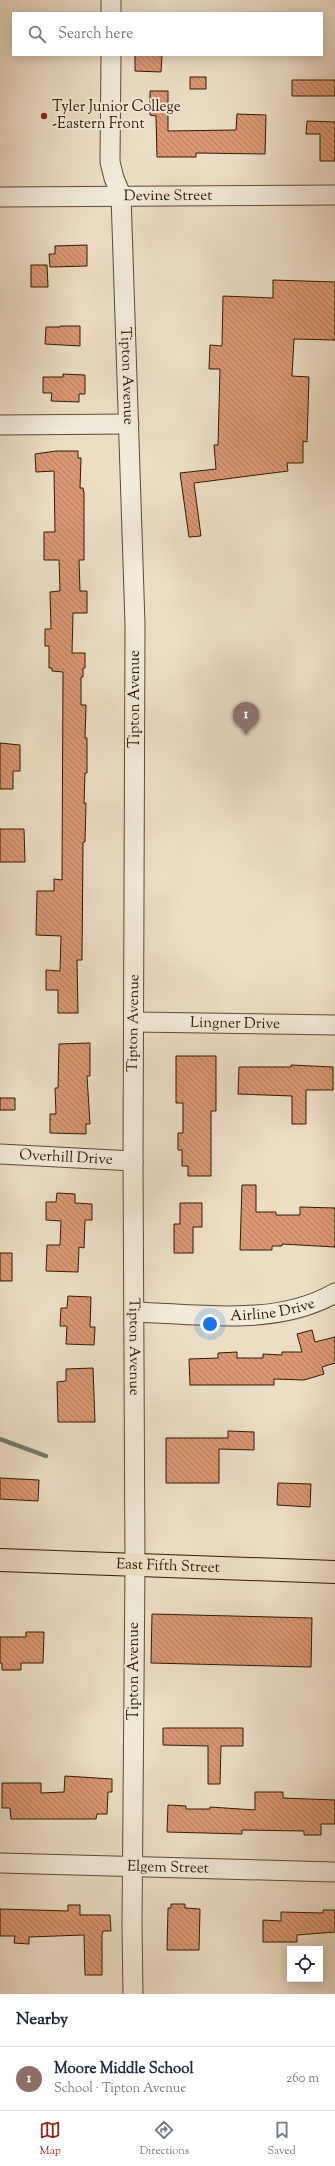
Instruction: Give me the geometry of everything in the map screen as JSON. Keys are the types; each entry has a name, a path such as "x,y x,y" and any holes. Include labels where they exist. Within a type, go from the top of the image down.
{"main road":[{"name":"East Fifth Street","path":"0,1560 335,1572"}],"street":[{"path":"111,0 111,12"},
{"name":"Tipton Avenue","path":"110,56 110,162 114,178 121,195 136,624 135,1022 133,1161 135,1312 135,1566 132,1865 133,1994"},
{"name":"Devine Street","path":"0,197 121,195 335,195"},
{"path":"0,424 129,424"},
{"name":"Lingner Drive","path":"135,1022 335,1025"},
{"name":"Overhill Drive","path":"0,1154 133,1161"},
{"name":"Airline Drive","path":"135,1312 260,1315 298,1308 335,1293"},
{"name":"Elgem Street","path":"0,1862 335,1872"}],"building":[{"path":"135,56 162,56 161,72 135,71"},
{"path":"190,77 206,77 206,89 190,89"},
{"path":"292,80 335,80 335,96 292,96"},
{"path":"150,91 168,91 168,131 236,130 237,114 266,115 265,154 196,153 196,157 157,157 156,116 150,115"},
{"path":"307,121 335,122 335,161 320,161 320,134 306,134"},
{"path":"87,245 87,266 50,267 49,254 55,254 55,246"},
{"path":"31,265 47,265 48,287 31,287"},
{"path":"273,280 335,282 335,340 294,339 292,376 309,377 307,442 303,441 303,463 287,463 288,471 194,483 201,536 189,537 180,473 216,469 214,445 218,445 220,369 209,369 210,345 222,346 223,296 273,298"},
{"path":"80,326 80,346 45,344 46,327"},
{"path":"63,374 85,375 85,394 79,394 79,402 51,401 52,393 43,393 43,377 63,377"},
{"path":"56,451 78,451 78,458 81,458 80,488 83,488 84,493 84,560 79,560 80,591 87,591 87,613 73,613 72,653 85,653 85,668 83,668 83,677 81,677 81,705 86,705 85,738 87,738 87,773 85,773 84,803 86,803 85,842 83,842 82,960 77,960 78,1013 58,1013 58,990 46,990 46,970 60,971 61,936 36,935 37,891 54,891 54,879 62,880 63,672 52,671 52,668 49,668 49,646 45,646 45,629 51,629 50,592 60,591 59,560 44,560 44,532 55,532 54,471 36,472 35,454"},
{"path":"0,743 20,745 20,771 13,771 13,789 0,789"},
{"path":"0,829 24,829 25,862 0,862"},
{"path":"90,1043 90,1076 87,1076 90,1124 86,1124 86,1134 50,1133 50,1114 56,1114 55,1088 58,1088 59,1044"},
{"path":"176,1056 216,1056 216,1111 211,1111 211,1176 188,1176 188,1166 182,1166 182,1150 178,1150 178,1133 183,1133 183,1103 176,1103"},
{"path":"291,1065 333,1067 333,1090 306,1090 306,1124 292,1124 292,1096 238,1094 239,1067 291,1067"},
{"path":"0,1098 15,1098 15,1110 0,1110"},
{"path":"242,1185 256,1185 256,1212 276,1212 276,1215 300,1215 300,1207 335,1208 335,1247 282,1244 282,1246 272,1246 272,1250 240,1250"},
{"path":"57,1193 75,1194 75,1203 92,1204 92,1220 85,1220 84,1248 79,1247 78,1272 46,1271 47,1245 60,1245 61,1221 46,1220 46,1202 56,1202"},
{"path":"180,1203 202,1203 202,1227 193,1227 193,1253 174,1253 174,1224 180,1224"},
{"path":"0,1253 12,1253 12,1281 0,1281"},
{"path":"68,1296 91,1297 90,1327 95,1327 94,1345 66,1344 67,1326 60,1326 61,1308 67,1308"},
{"path":"312,1330 315,1342 335,1337 335,1363 322,1367 324,1374 304,1380 274,1379 274,1385 190,1385 189,1359 218,1358 218,1353 237,1352 237,1358 263,1358 263,1354 282,1355 282,1352 302,1352 297,1334"},
{"path":"93,1368 95,1422 58,1422 57,1382 66,1381 66,1369"},
{"path":"228,1431 254,1432 254,1450 219,1449 219,1483 166,1483 166,1438 228,1438"},
{"path":"0,1478 39,1480 38,1501 0,1499"},
{"path":"278,1483 311,1484 310,1507 277,1505"},
{"path":"152,1614 312,1618 311,1667 151,1663"},
{"path":"26,1632 44,1632 43,1663 21,1663 21,1670 2,1670 2,1663 0,1663 0,1637 26,1637"},
{"path":"163,1728 243,1728 243,1746 221,1746 220,1784 208,1784 208,1746 163,1745"},
{"path":"65,1776 112,1779 112,1792 108,1792 107,1814 97,1814 96,1819 11,1819 10,1808 2,1808 2,1783 41,1783 41,1793 64,1792"},
{"path":"255,1792 283,1792 283,1798 335,1800 335,1824 321,1824 321,1835 304,1835 304,1831 242,1830 242,1834 167,1832 168,1805 186,1806 186,1809 210,1809 210,1807 255,1810"},
{"path":"171,1904 185,1904 185,1908 200,1909 199,1950 167,1950 168,1908 171,1908"},
{"path":"68,1905 80,1905 80,1915 110,1915 111,1931 103,1931 102,1935 102,1975 85,1975 84,1935 29,1937 29,1944 14,1943 15,1936 0,1936 0,1909 68,1911"},
{"path":"323,1910 335,1910 335,1932 297,1935 297,1942 263,1942 263,1920 281,1921 281,1912 323,1913"}],"waterway":[{"path":"0,1439 46,1456"}],"place":[{"name":"Tyler Junior College -Eastern Front","path":"44,116"},
{"name":"Moore Middle School","path":"246,735"}]}
